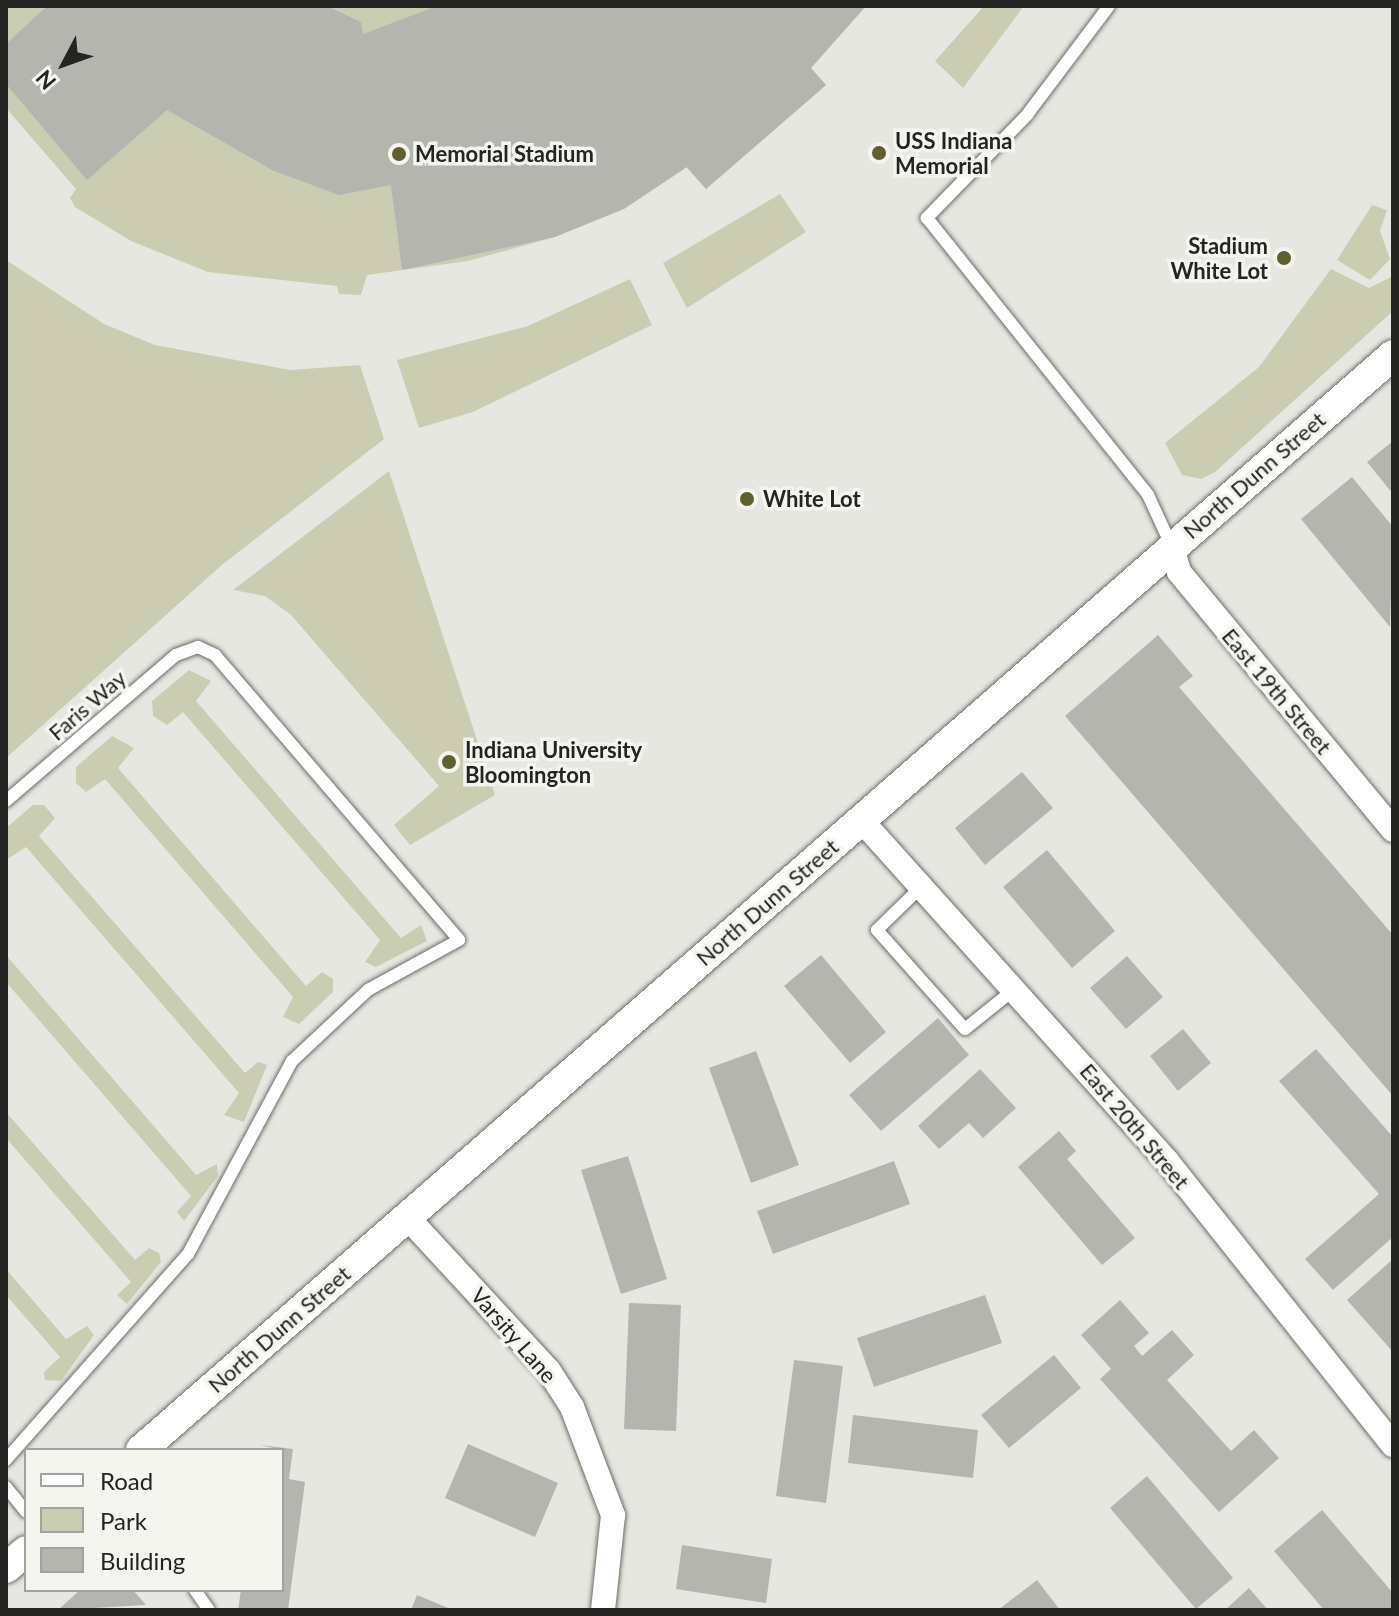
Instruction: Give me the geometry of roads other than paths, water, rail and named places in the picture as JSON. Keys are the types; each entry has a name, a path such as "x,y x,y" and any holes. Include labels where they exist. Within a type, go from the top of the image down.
{"street":[{"name":"North Dunn Street","path":"156,1445 407,1217 1393,355"},
{"name":"East 19th Street","path":"1172,547 1179,572 1393,830"},
{"name":"East 20th Street","path":"861,820 1016,988 1167,1161 1393,1445"},
{"name":"Varsity Lane","path":"407,1217 539,1359 572,1407 613,1515 603,1610"},
{"path":"6,1568 24,1553"}],"lane":[{"path":"1109,6 1027,115 927,218 1148,495 1172,547"},
{"name":"Faris Way","path":"6,801 176,655 198,647 215,655 459,940 368,990 292,1061 188,1254 6,1460"},
{"path":"922,886 877,930 965,1029 1016,988"},
{"path":"6,1487 24,1510"},
{"path":"196,1592 209,1610"}],"place":[{"name":"USS Indiana Memorial","path":"879,153"},
{"name":"Memorial Stadium","path":"399,154"},
{"name":"Stadium White Lot","path":"1284,258"},
{"name":"White Lot","path":"747,499"},
{"name":"Indiana University Bloomington","path":"449,762"}]}
